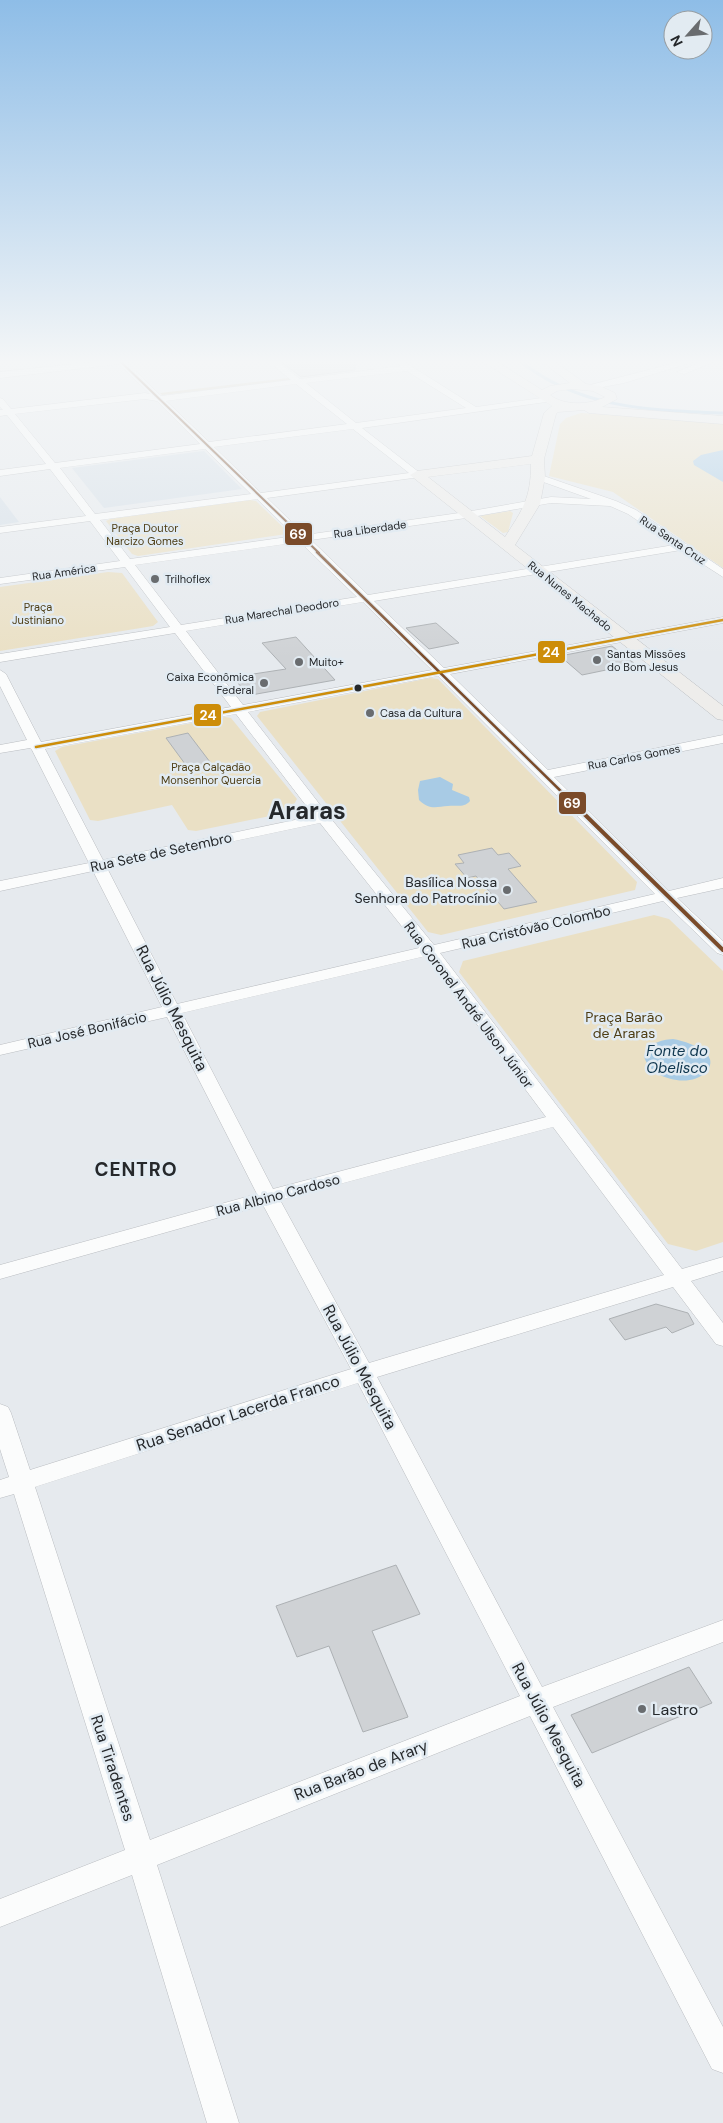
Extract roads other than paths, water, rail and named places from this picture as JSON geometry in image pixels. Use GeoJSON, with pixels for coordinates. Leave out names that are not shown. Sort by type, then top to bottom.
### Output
{"type":"FeatureCollection","features":[{"type":"Feature","properties":{"kind":"street","name":"Rua Coronel André Ulson Júnior"},"geometry":{"type":"LineString","coordinates":[[48,460],[322,818],[430,951],[556,1120],[723,1338]]}},
{"type":"Feature","properties":{"kind":"street"},"geometry":{"type":"LineString","coordinates":[[0,474],[99,460]]}},
{"type":"Feature","properties":{"kind":"street"},"geometry":{"type":"LineString","coordinates":[[223,460],[723,950]]}},
{"type":"Feature","properties":{"kind":"street"},"geometry":{"type":"LineString","coordinates":[[398,460],[417,475]]}},
{"type":"Feature","properties":{"kind":"street"},"geometry":{"type":"LineString","coordinates":[[0,530],[530,460]]}},
{"type":"Feature","properties":{"kind":"street"},"geometry":{"type":"LineString","coordinates":[[507,546],[533,504],[538,478],[538,460]]}},
{"type":"Feature","properties":{"kind":"street","name":"Rua Nunes Machado"},"geometry":{"type":"LineString","coordinates":[[417,475],[623,639],[723,715]]}},
{"type":"Feature","properties":{"kind":"street","name":"Rua Santa Cruz"},"geometry":{"type":"LineString","coordinates":[[538,478],[612,503],[632,512],[723,574]]}},
{"type":"Feature","properties":{"kind":"street","name":"Rua Liberdade"},"geometry":{"type":"LineString","coordinates":[[128,563],[466,515],[551,500],[612,503]]}},
{"type":"Feature","properties":{"kind":"street","name":"Rua Marechal Deodoro"},"geometry":{"type":"LineString","coordinates":[[0,658],[683,547]]}},
{"type":"Feature","properties":{"kind":"street","name":"Rua América"},"geometry":{"type":"LineString","coordinates":[[0,581],[128,563]]}},
{"type":"Feature","properties":{"kind":"street"},"geometry":{"type":"LineString","coordinates":[[0,749],[36,745],[723,620]]}},
{"type":"Feature","properties":{"kind":"street","name":"Rua Júlio Mesquita"},"geometry":{"type":"LineString","coordinates":[[0,674],[268,1197],[364,1373],[723,2058]]}},
{"type":"Feature","properties":{"kind":"street","name":"Rua Carlos Gomes"},"geometry":{"type":"LineString","coordinates":[[545,775],[723,739]]}},
{"type":"Feature","properties":{"kind":"street","name":"Rua Sete de Setembro"},"geometry":{"type":"LineString","coordinates":[[0,886],[322,818]]}},
{"type":"Feature","properties":{"kind":"street","name":"Rua Cristóvão Colombo"},"geometry":{"type":"LineString","coordinates":[[173,1010],[723,883]]}},
{"type":"Feature","properties":{"kind":"street","name":"Rua José Bonifácio"},"geometry":{"type":"LineString","coordinates":[[0,1050],[173,1010]]}},
{"type":"Feature","properties":{"kind":"street","name":"Rua Albino Cardoso"},"geometry":{"type":"LineString","coordinates":[[0,1272],[268,1197],[556,1120]]}},
{"type":"Feature","properties":{"kind":"street"},"geometry":{"type":"LineString","coordinates":[[678,1278],[723,1264]]}},
{"type":"Feature","properties":{"kind":"street","name":"Rua Senador Lacerda Franco"},"geometry":{"type":"LineString","coordinates":[[11,1486],[364,1373],[678,1278]]}},
{"type":"Feature","properties":{"kind":"street","name":"Rua Tiradentes"},"geometry":{"type":"LineString","coordinates":[[0,1413],[11,1486],[141,1857],[223,2123]]}},
{"type":"Feature","properties":{"kind":"street","name":"Rua Barão de Arary"},"geometry":{"type":"LineString","coordinates":[[0,1913],[537,1701],[723,1631]]}},
{"type":"Feature","properties":{"kind":"water"},"geometry":{"type":"Polygon","coordinates":[[[723,460],[723,482],[694,465],[693,461],[723,460]]]}},
{"type":"Feature","properties":{"kind":"water"},"geometry":{"type":"Polygon","coordinates":[[[440,777],[453,784],[452,790],[469,797],[470,801],[463,805],[429,807],[419,800],[418,790],[420,781],[440,777]]]}},
{"type":"Feature","properties":{"kind":"water","name":"Fonte do Obelisco"},"geometry":{"type":"Polygon","coordinates":[[[673,1039],[694,1045],[706,1054],[710,1059],[710,1065],[706,1072],[690,1080],[671,1079],[654,1071],[647,1064],[644,1056],[652,1045],[664,1040],[673,1039]]]}},
{"type":"Feature","properties":{"kind":"place","name":"Trilhoflex"},"geometry":{"type":"Point","coordinates":[155,579]}},
{"type":"Feature","properties":{"kind":"place","name":"Santas Missões do Bom Jesus"},"geometry":{"type":"Point","coordinates":[597,660]}},
{"type":"Feature","properties":{"kind":"place","name":"Muito+"},"geometry":{"type":"Point","coordinates":[299,662]}},
{"type":"Feature","properties":{"kind":"place","name":"Caixa Econômica Federal"},"geometry":{"type":"Point","coordinates":[264,683]}},
{"type":"Feature","properties":{"kind":"place","name":"Casa da Cultura"},"geometry":{"type":"Point","coordinates":[370,713]}},
{"type":"Feature","properties":{"kind":"place","name":"Basílica Nossa Senhora do Patrocínio"},"geometry":{"type":"Point","coordinates":[507,890]}},
{"type":"Feature","properties":{"kind":"place","name":"Lastro"},"geometry":{"type":"Point","coordinates":[642,1709]}},
{"type":"Feature","properties":{"kind":"district","name":"Araras"},"geometry":{"type":"Point","coordinates":[307,810]}},
{"type":"Feature","properties":{"kind":"district","name":"CENTRO"},"geometry":{"type":"Point","coordinates":[136,1169]}},
{"type":"Feature","properties":{"kind":"park label","name":"Praça Doutor Narcizo Gomes"},"geometry":{"type":"Point","coordinates":[145,534]}},
{"type":"Feature","properties":{"kind":"park label","name":"Praça Justiniano"},"geometry":{"type":"Point","coordinates":[38,613]}},
{"type":"Feature","properties":{"kind":"park label","name":"Praça Calçadão Monsenhor Quercia"},"geometry":{"type":"Point","coordinates":[211,773]}},
{"type":"Feature","properties":{"kind":"park label","name":"Praça Barão de Araras"},"geometry":{"type":"Point","coordinates":[624,1026]}}]}
